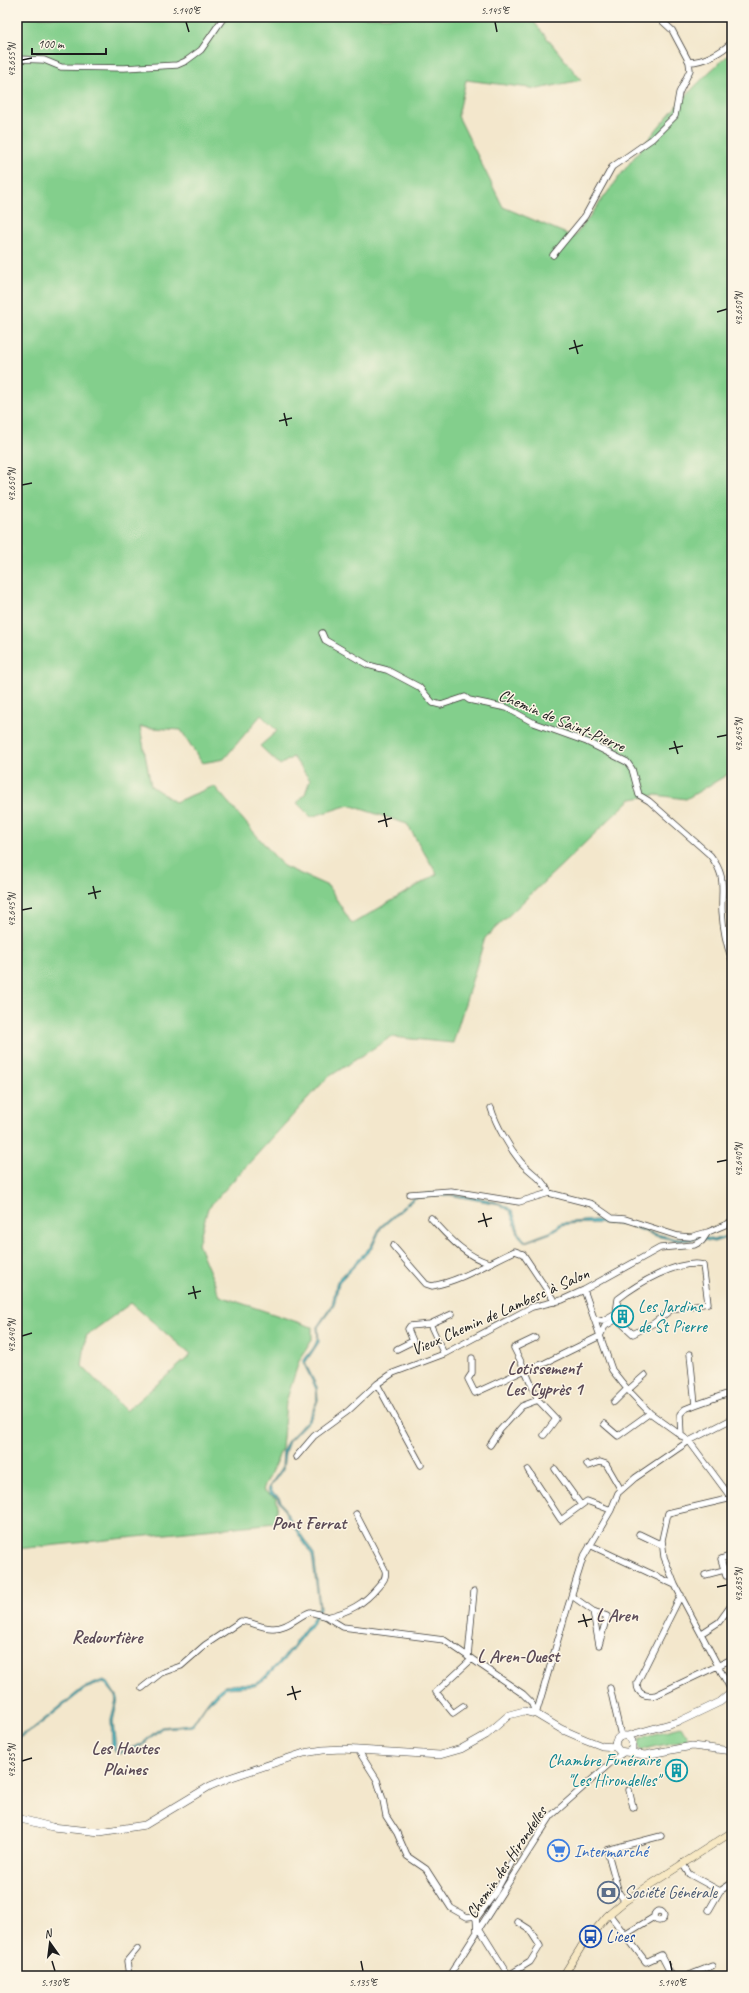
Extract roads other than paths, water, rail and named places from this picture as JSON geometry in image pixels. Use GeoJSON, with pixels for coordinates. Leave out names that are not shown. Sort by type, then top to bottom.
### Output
{"type":"FeatureCollection","features":[{"type":"Feature","properties":{"kind":"main road"},"geometry":{"type":"LineString","coordinates":[[563,1976],[594,1926],[607,1911],[732,1832]]}},
{"type":"Feature","properties":{"kind":"main road"},"geometry":{"type":"LineString","coordinates":[[581,1947],[609,1914],[624,1900]]}},
{"type":"Feature","properties":{"kind":"street"},"geometry":{"type":"LineString","coordinates":[[17,59],[44,60],[61,67],[124,68],[177,65],[186,61],[201,50],[224,17]]}},
{"type":"Feature","properties":{"kind":"street"},"geometry":{"type":"LineString","coordinates":[[592,18],[598,17]]}},
{"type":"Feature","properties":{"kind":"street"},"geometry":{"type":"LineString","coordinates":[[553,255],[584,216],[612,167],[652,139],[675,116],[679,93],[690,70],[689,62],[672,30],[658,17]]}},
{"type":"Feature","properties":{"kind":"street"},"geometry":{"type":"LineString","coordinates":[[689,62],[696,62],[725,49],[732,42]]}},
{"type":"Feature","properties":{"kind":"street","name":"Chemin de Saint-Pierre"},"geometry":{"type":"LineString","coordinates":[[322,633],[325,640],[368,666],[388,670],[419,687],[433,703],[445,704],[465,697],[469,700],[508,708],[534,723],[587,742],[627,762],[632,769],[639,795],[649,801],[710,855],[718,866],[723,880],[722,912],[725,941],[732,960]]}},
{"type":"Feature","properties":{"kind":"street"},"geometry":{"type":"LineString","coordinates":[[491,1108],[495,1121],[520,1161],[542,1181],[549,1193]]}},
{"type":"Feature","properties":{"kind":"street"},"geometry":{"type":"LineString","coordinates":[[410,1194],[451,1191],[519,1202],[549,1193],[592,1204],[612,1218],[625,1219],[678,1236],[707,1234]]}},
{"type":"Feature","properties":{"kind":"street"},"geometry":{"type":"LineString","coordinates":[[431,1218],[464,1251],[478,1260],[488,1263]]}},
{"type":"Feature","properties":{"kind":"street","name":"Vieux Chemin de Lambesc à Salon"},"geometry":{"type":"LineString","coordinates":[[296,1457],[314,1436],[348,1411],[378,1384],[393,1373],[444,1354],[532,1307],[555,1302],[584,1290],[660,1248],[694,1245],[702,1241],[707,1234],[732,1222]]}},
{"type":"Feature","properties":{"kind":"street"},"geometry":{"type":"LineString","coordinates":[[393,1246],[426,1284],[432,1286],[474,1272],[488,1263],[515,1251],[522,1254],[555,1302]]}},
{"type":"Feature","properties":{"kind":"street"},"geometry":{"type":"LineString","coordinates":[[472,1358],[472,1373],[468,1379],[476,1393],[525,1370],[545,1363],[600,1336],[605,1326],[617,1316],[618,1299],[629,1290],[675,1268],[695,1263],[703,1265],[708,1303],[672,1309],[654,1323],[633,1334],[617,1316]]}},
{"type":"Feature","properties":{"kind":"street"},"geometry":{"type":"LineString","coordinates":[[17,1818],[52,1827],[100,1832],[145,1826],[210,1786],[229,1778],[304,1753],[323,1750],[358,1750],[440,1755],[461,1749],[486,1735],[509,1715],[515,1712],[524,1711],[536,1714],[561,1729],[606,1746],[625,1744],[640,1732],[678,1722],[720,1702],[732,1692],[702,1633],[675,1585],[664,1557],[662,1540],[668,1513],[732,1498],[689,1441],[650,1413],[627,1390],[612,1370],[584,1290]]}},
{"type":"Feature","properties":{"kind":"street"},"geometry":{"type":"LineString","coordinates":[[397,1349],[413,1341],[408,1329],[410,1326],[430,1324],[452,1314]]}},
{"type":"Feature","properties":{"kind":"street"},"geometry":{"type":"LineString","coordinates":[[594,1320],[602,1321],[617,1316]]}},
{"type":"Feature","properties":{"kind":"street"},"geometry":{"type":"LineString","coordinates":[[430,1324],[444,1354]]}},
{"type":"Feature","properties":{"kind":"street"},"geometry":{"type":"LineString","coordinates":[[535,1338],[514,1348],[538,1400],[556,1419],[544,1435]]}},
{"type":"Feature","properties":{"kind":"street"},"geometry":{"type":"LineString","coordinates":[[690,1354],[694,1405]]}},
{"type":"Feature","properties":{"kind":"street"},"geometry":{"type":"LineString","coordinates":[[614,1402],[645,1375]]}},
{"type":"Feature","properties":{"kind":"street"},"geometry":{"type":"LineString","coordinates":[[378,1384],[421,1465]]}},
{"type":"Feature","properties":{"kind":"street"},"geometry":{"type":"LineString","coordinates":[[681,1436],[680,1414],[685,1409],[732,1392]]}},
{"type":"Feature","properties":{"kind":"street"},"geometry":{"type":"LineString","coordinates":[[490,1445],[500,1430],[522,1406],[538,1400]]}},
{"type":"Feature","properties":{"kind":"street"},"geometry":{"type":"LineString","coordinates":[[604,1424],[618,1436],[650,1413]]}},
{"type":"Feature","properties":{"kind":"street"},"geometry":{"type":"LineString","coordinates":[[536,1714],[543,1698],[564,1618],[583,1558],[611,1510],[618,1493],[635,1478],[689,1441],[732,1419]]}},
{"type":"Feature","properties":{"kind":"street"},"geometry":{"type":"LineString","coordinates":[[587,1464],[589,1466],[593,1466],[600,1462],[606,1464],[621,1490]]}},
{"type":"Feature","properties":{"kind":"street"},"geometry":{"type":"LineString","coordinates":[[555,1469],[581,1505]]}},
{"type":"Feature","properties":{"kind":"street"},"geometry":{"type":"LineString","coordinates":[[528,1470],[561,1520],[587,1501],[611,1510]]}},
{"type":"Feature","properties":{"kind":"street"},"geometry":{"type":"LineString","coordinates":[[327,1617],[348,1610],[368,1599],[383,1582],[385,1576],[385,1570],[356,1514]]}},
{"type":"Feature","properties":{"kind":"street"},"geometry":{"type":"LineString","coordinates":[[639,1534],[662,1545]]}},
{"type":"Feature","properties":{"kind":"street"},"geometry":{"type":"LineString","coordinates":[[590,1545],[675,1585]]}},
{"type":"Feature","properties":{"kind":"street"},"geometry":{"type":"LineString","coordinates":[[732,1555],[721,1559],[726,1576],[732,1574]]}},
{"type":"Feature","properties":{"kind":"street"},"geometry":{"type":"LineString","coordinates":[[705,1575],[724,1570]]}},
{"type":"Feature","properties":{"kind":"street"},"geometry":{"type":"LineString","coordinates":[[463,1706],[452,1713],[436,1692],[470,1658],[474,1591]]}},
{"type":"Feature","properties":{"kind":"street"},"geometry":{"type":"LineString","coordinates":[[681,1595],[637,1683],[637,1689],[642,1695],[656,1695],[732,1659]]}},
{"type":"Feature","properties":{"kind":"street"},"geometry":{"type":"LineString","coordinates":[[572,1596],[593,1611],[608,1616],[599,1645],[593,1611]]}},
{"type":"Feature","properties":{"kind":"street"},"geometry":{"type":"LineString","coordinates":[[702,1633],[719,1622],[732,1604]]}},
{"type":"Feature","properties":{"kind":"street"},"geometry":{"type":"LineString","coordinates":[[142,1688],[161,1673],[181,1666],[205,1645],[241,1621],[272,1628],[280,1627],[300,1619],[307,1613],[317,1613],[327,1617],[343,1628],[444,1640],[523,1694],[531,1702],[536,1714]]}},
{"type":"Feature","properties":{"kind":"street"},"geometry":{"type":"LineString","coordinates":[[610,1688],[625,1744],[638,1754],[692,1746],[732,1751]]}},
{"type":"Feature","properties":{"kind":"street","name":"Chemin des Hirondelles"},"geometry":{"type":"LineString","coordinates":[[449,1976],[551,1816],[616,1758],[625,1744]]}},
{"type":"Feature","properties":{"kind":"street"},"geometry":{"type":"LineString","coordinates":[[358,1750],[376,1780],[383,1800],[386,1816],[397,1833],[407,1856],[426,1869],[451,1908],[467,1917],[474,1915],[478,1930],[509,1975],[530,1962],[540,1946],[529,1928],[518,1922]]}},
{"type":"Feature","properties":{"kind":"street"},"geometry":{"type":"LineString","coordinates":[[629,1790],[633,1807]]}},
{"type":"Feature","properties":{"kind":"street"},"geometry":{"type":"LineString","coordinates":[[624,1900],[619,1893],[607,1850],[661,1836]]}},
{"type":"Feature","properties":{"kind":"street"},"geometry":{"type":"LineString","coordinates":[[476,1919],[495,1893],[517,1853]]}},
{"type":"Feature","properties":{"kind":"street"},"geometry":{"type":"LineString","coordinates":[[682,1864],[689,1874],[720,1891]]}},
{"type":"Feature","properties":{"kind":"street"},"geometry":{"type":"LineString","coordinates":[[709,1910],[720,1891],[732,1883]]}},
{"type":"Feature","properties":{"kind":"street"},"geometry":{"type":"LineString","coordinates":[[609,1914],[626,1934],[646,1962],[661,1955],[672,1976]]}},
{"type":"Feature","properties":{"kind":"street"},"geometry":{"type":"LineString","coordinates":[[626,1934],[654,1917]]}},
{"type":"Feature","properties":{"kind":"street"},"geometry":{"type":"LineString","coordinates":[[129,1976],[127,1961],[137,1949]]}},
{"type":"Feature","properties":{"kind":"street"},"geometry":{"type":"LineString","coordinates":[[687,1976],[712,1966]]}},
{"type":"Feature","properties":{"kind":"water"},"geometry":{"type":"Polygon","coordinates":[[[431,1193],[486,1199],[506,1206],[512,1211],[520,1235],[526,1241],[550,1232],[561,1223],[595,1220],[627,1223],[652,1233],[677,1239],[702,1237],[714,1240],[732,1234],[732,1236],[714,1242],[699,1239],[678,1241],[656,1236],[625,1224],[576,1223],[562,1225],[551,1233],[525,1242],[519,1236],[510,1211],[499,1204],[449,1195],[415,1198],[381,1228],[372,1248],[339,1282],[334,1305],[318,1327],[319,1342],[305,1363],[317,1387],[318,1400],[311,1418],[289,1441],[285,1452],[283,1469],[270,1487],[272,1492],[279,1497],[286,1512],[314,1554],[320,1608],[315,1620],[283,1661],[261,1683],[254,1686],[226,1688],[206,1705],[192,1726],[162,1728],[141,1746],[119,1754],[115,1752],[113,1746],[112,1747],[111,1719],[116,1700],[114,1694],[104,1682],[85,1689],[33,1730],[17,1739],[17,1737],[32,1729],[83,1688],[103,1680],[107,1681],[118,1699],[113,1721],[116,1750],[120,1752],[141,1744],[161,1727],[191,1724],[208,1701],[218,1690],[231,1684],[252,1684],[259,1682],[283,1658],[313,1618],[319,1605],[312,1555],[289,1520],[278,1498],[270,1494],[268,1488],[282,1468],[283,1451],[287,1442],[308,1419],[317,1401],[316,1389],[303,1362],[316,1342],[318,1333],[317,1327],[332,1305],[337,1281],[371,1246],[380,1227],[415,1196],[431,1193]]]}},
{"type":"Feature","properties":{"kind":"place","name":"Les Jardins de St Pierre"},"geometry":{"type":"Point","coordinates":[622,1316]}},
{"type":"Feature","properties":{"kind":"place","name":"Chambre Funéraire \"Les Hirondelles\""},"geometry":{"type":"Point","coordinates":[676,1770]}},
{"type":"Feature","properties":{"kind":"place","name":"Intermarché"},"geometry":{"type":"Point","coordinates":[558,1851]}},
{"type":"Feature","properties":{"kind":"place","name":"Société Générale"},"geometry":{"type":"Point","coordinates":[609,1892]}},
{"type":"Feature","properties":{"kind":"place","name":"Lices"},"geometry":{"type":"Point","coordinates":[590,1936]}},
{"type":"Feature","properties":{"kind":"district","name":"Lotissement Les Cyprès 1"},"geometry":{"type":"Point","coordinates":[544,1378]}},
{"type":"Feature","properties":{"kind":"district","name":"Pont Ferrat"},"geometry":{"type":"Point","coordinates":[309,1523]}},
{"type":"Feature","properties":{"kind":"district","name":"L Aren"},"geometry":{"type":"Point","coordinates":[617,1615]}},
{"type":"Feature","properties":{"kind":"district","name":"Redourtière"},"geometry":{"type":"Point","coordinates":[107,1637]}},
{"type":"Feature","properties":{"kind":"district","name":"L Aren-Ouest"},"geometry":{"type":"Point","coordinates":[518,1656]}},
{"type":"Feature","properties":{"kind":"district","name":"Les Hautes Plaines"},"geometry":{"type":"Point","coordinates":[125,1758]}}]}
